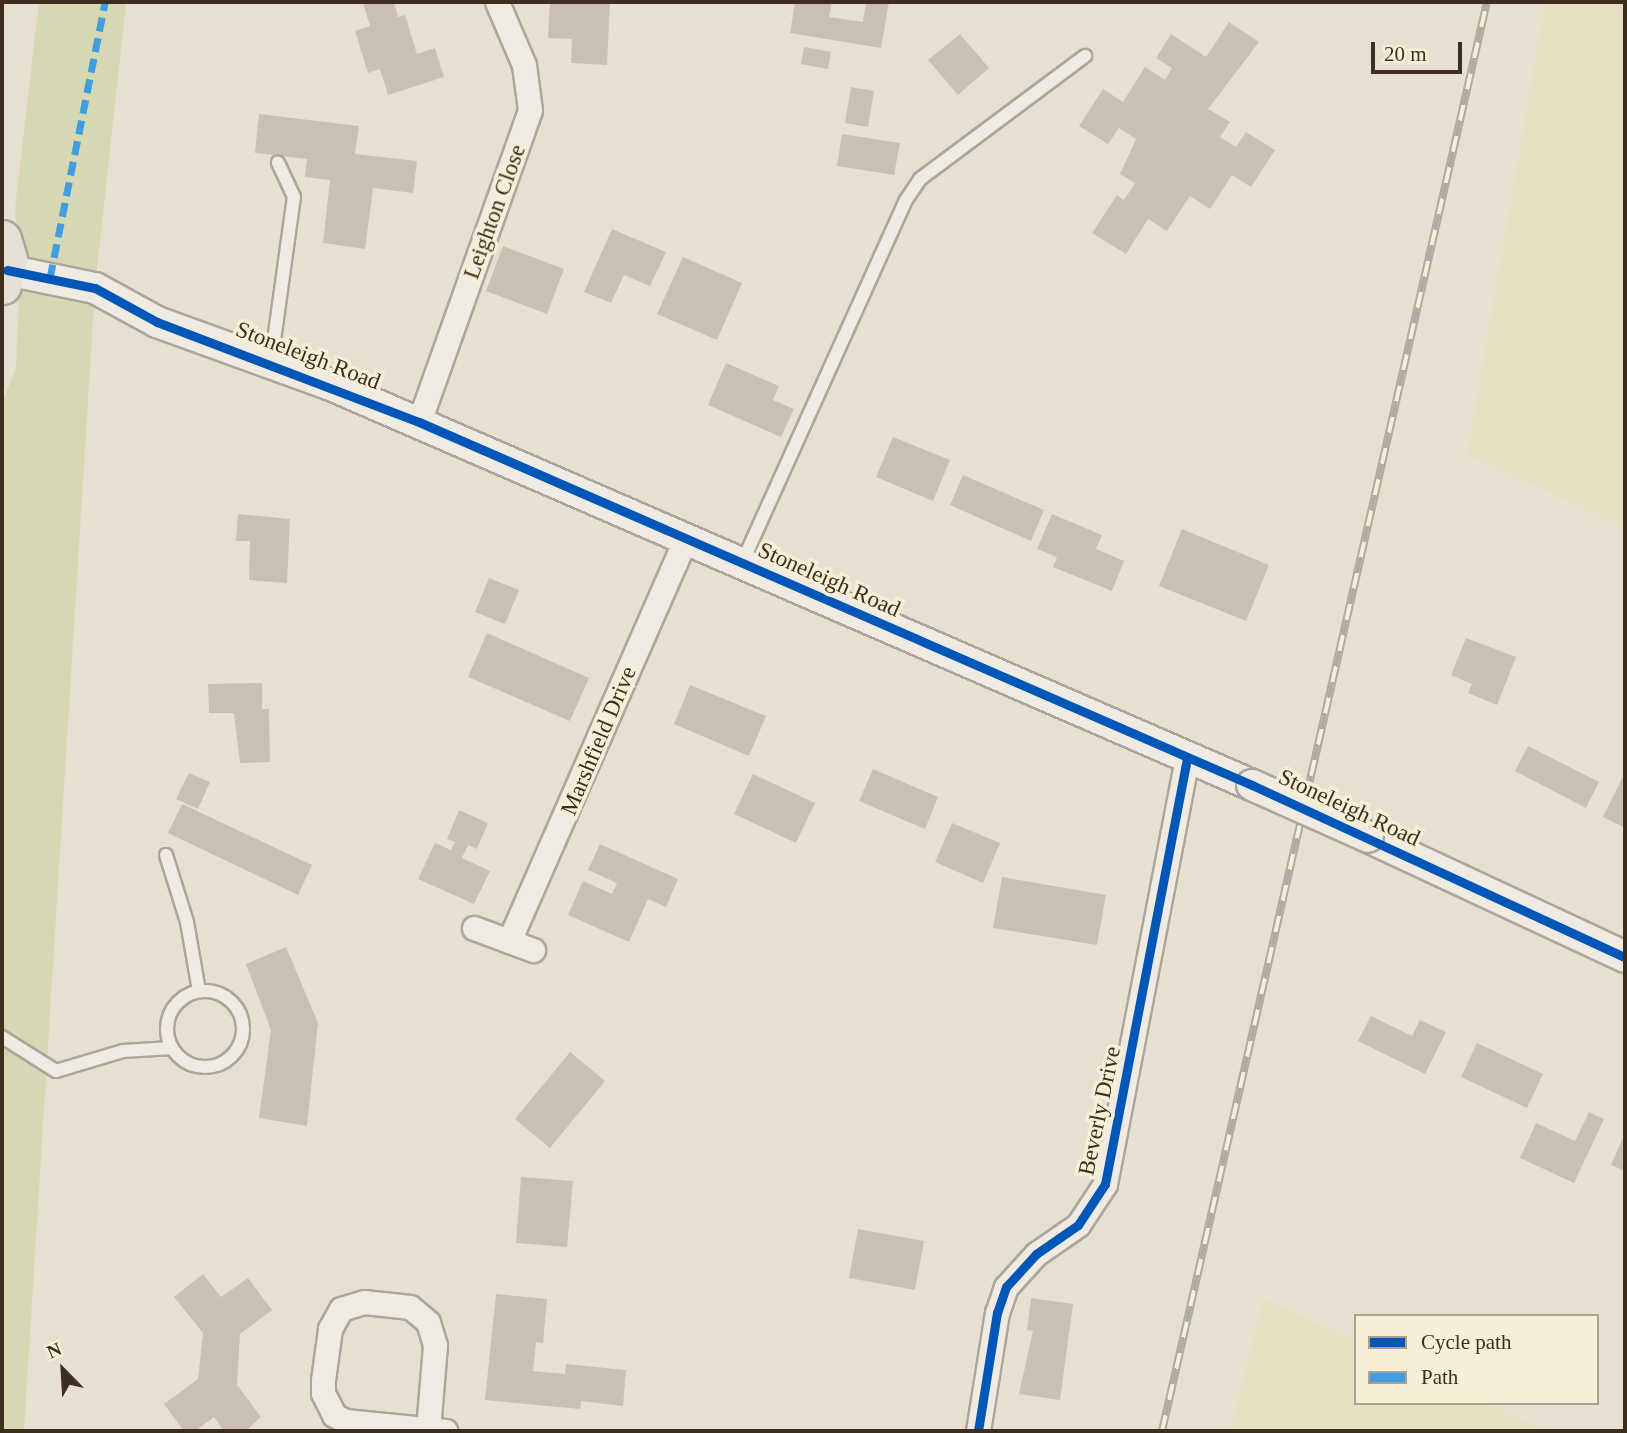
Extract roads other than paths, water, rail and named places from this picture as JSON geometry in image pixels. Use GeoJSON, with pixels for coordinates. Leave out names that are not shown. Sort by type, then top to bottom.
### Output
{"type":"FeatureCollection","features":[{"type":"Feature","properties":{"kind":"street","name":"Leighton Close"},"geometry":{"type":"LineString","coordinates":[[419,422],[530,110],[520,55],[496,2]]}},
{"type":"Feature","properties":{"kind":"street","name":"Stoneleigh Road"},"geometry":{"type":"LineString","coordinates":[[4,264],[95,288],[157,322],[271,362],[419,422],[1252,785],[1625,957]]}},
{"type":"Feature","properties":{"kind":"street","name":"Marshfield Drive"},"geometry":{"type":"LineString","coordinates":[[509,941],[686,538]]}},
{"type":"Feature","properties":{"kind":"street","name":"Beverly Drive"},"geometry":{"type":"LineString","coordinates":[[978,1431],[997,1313],[1006,1287],[1036,1254],[1078,1225],[1105,1184],[1188,758]]}},
{"type":"Feature","properties":{"kind":"street"},"geometry":{"type":"LineString","coordinates":[[474,928],[533,950]]}},
{"type":"Feature","properties":{"kind":"street"},"geometry":{"type":"LineString","coordinates":[[364,1301],[410,1307],[428,1322],[435,1345],[437,1430],[345,1421],[334,1415],[323,1393],[323,1380],[330,1329],[341,1309],[364,1301]]}},
{"type":"Feature","properties":{"kind":"lane"},"geometry":{"type":"LineString","coordinates":[[742,563],[906,200],[920,179],[1085,56]]}},
{"type":"Feature","properties":{"kind":"lane"},"geometry":{"type":"LineString","coordinates":[[271,362],[294,197],[278,163]]}},
{"type":"Feature","properties":{"kind":"lane"},"geometry":{"type":"LineString","coordinates":[[166,855],[187,922],[199,991]]}},
{"type":"Feature","properties":{"kind":"lane"},"geometry":{"type":"LineString","coordinates":[[199,991],[223,995],[241,1014],[244,1026],[237,1051],[228,1061],[204,1068],[191,1066],[172,1048],[167,1037],[171,1013],[178,1002],[199,991]]}},
{"type":"Feature","properties":{"kind":"lane"},"geometry":{"type":"LineString","coordinates":[[2,1037],[56,1071],[123,1051],[172,1048]]}},
{"type":"Feature","properties":{"kind":"railway"},"geometry":{"type":"LineString","coordinates":[[1162,1431],[1487,2]]}}]}
